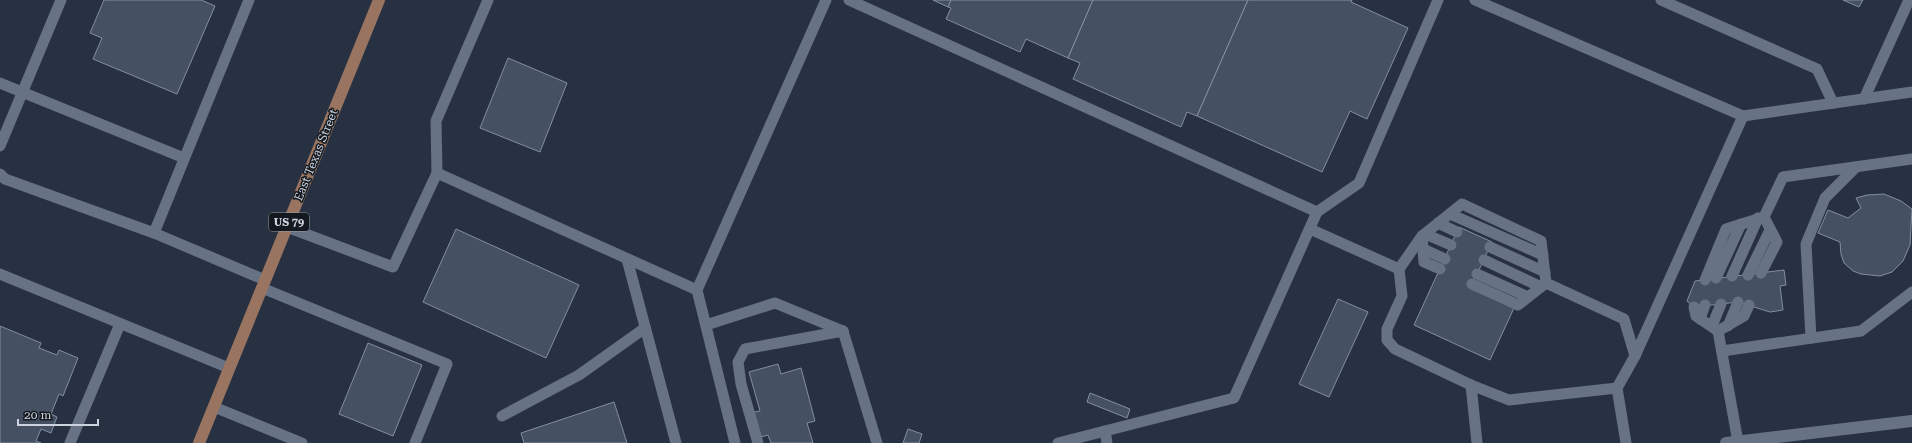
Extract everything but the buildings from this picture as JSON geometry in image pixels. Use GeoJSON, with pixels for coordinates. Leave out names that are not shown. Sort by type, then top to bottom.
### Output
{"type":"FeatureCollection","features":[{"type":"Feature","properties":{"kind":"main road","name":"East Texas Street"},"geometry":{"type":"LineString","coordinates":[[199,443],[379,0]]}},
{"type":"Feature","properties":{"kind":"main road"},"geometry":{"type":"LineString","coordinates":[[1732,442],[1912,421]]}},
{"type":"Feature","properties":{"kind":"lane"},"geometry":{"type":"LineString","coordinates":[[0,146],[21,92],[61,0]]}},
{"type":"Feature","properties":{"kind":"lane"},"geometry":{"type":"LineString","coordinates":[[154,233],[249,0]]}},
{"type":"Feature","properties":{"kind":"lane"},"geometry":{"type":"LineString","coordinates":[[287,227],[393,267],[437,173],[436,121],[488,0]]}},
{"type":"Feature","properties":{"kind":"lane"},"geometry":{"type":"LineString","coordinates":[[735,443],[697,290],[826,0]]}},
{"type":"Feature","properties":{"kind":"lane"},"geometry":{"type":"LineString","coordinates":[[849,0],[1318,212]]}},
{"type":"Feature","properties":{"kind":"lane"},"geometry":{"type":"LineString","coordinates":[[1058,443],[1234,398],[1318,212],[1359,183],[1438,0]]}},
{"type":"Feature","properties":{"kind":"lane"},"geometry":{"type":"LineString","coordinates":[[1475,0],[1742,116],[1912,92]]}},
{"type":"Feature","properties":{"kind":"lane"},"geometry":{"type":"LineString","coordinates":[[1661,0],[1817,70],[1834,103]]}},
{"type":"Feature","properties":{"kind":"lane"},"geometry":{"type":"LineString","coordinates":[[1864,99],[1909,0]]}},
{"type":"Feature","properties":{"kind":"lane"},"geometry":{"type":"LineString","coordinates":[[0,83],[184,158]]}},
{"type":"Feature","properties":{"kind":"lane"},"geometry":{"type":"LineString","coordinates":[[1626,443],[1617,388],[1635,356],[1742,116]]}},
{"type":"Feature","properties":{"kind":"lane"},"geometry":{"type":"LineString","coordinates":[[1732,276],[1783,177],[1912,159]]}},
{"type":"Feature","properties":{"kind":"lane"},"geometry":{"type":"LineString","coordinates":[[1811,338],[1806,244],[1825,198],[1856,167]]}},
{"type":"Feature","properties":{"kind":"lane"},"geometry":{"type":"LineString","coordinates":[[437,173],[697,290]]}},
{"type":"Feature","properties":{"kind":"lane"},"geometry":{"type":"LineString","coordinates":[[0,174],[5,179],[154,233],[264,284],[447,364],[415,443]]}},
{"type":"Feature","properties":{"kind":"lane"},"geometry":{"type":"LineString","coordinates":[[1475,279],[1518,305],[1544,281],[1541,240],[1462,204],[1423,235],[1399,269],[1402,296],[1388,329],[1387,340],[1395,349],[1471,385],[1509,400],[1617,388]]}},
{"type":"Feature","properties":{"kind":"lane"},"geometry":{"type":"LineString","coordinates":[[1705,280],[1726,229],[1761,218]]}},
{"type":"Feature","properties":{"kind":"lane"},"geometry":{"type":"LineString","coordinates":[[1761,218],[1777,242],[1761,273]]}},
{"type":"Feature","properties":{"kind":"lane"},"geometry":{"type":"LineString","coordinates":[[1438,223],[1457,232]]}},
{"type":"Feature","properties":{"kind":"lane"},"geometry":{"type":"LineString","coordinates":[[1716,278],[1741,224]]}},
{"type":"Feature","properties":{"kind":"lane"},"geometry":{"type":"LineString","coordinates":[[1310,229],[1399,269]]}},
{"type":"Feature","properties":{"kind":"lane"},"geometry":{"type":"LineString","coordinates":[[1748,275],[1770,230]]}},
{"type":"Feature","properties":{"kind":"lane"},"geometry":{"type":"LineString","coordinates":[[1423,235],[1451,245]]}},
{"type":"Feature","properties":{"kind":"lane"},"geometry":{"type":"LineString","coordinates":[[1423,235],[1424,262],[1440,269]]}},
{"type":"Feature","properties":{"kind":"lane"},"geometry":{"type":"LineString","coordinates":[[1490,247],[1544,281]]}},
{"type":"Feature","properties":{"kind":"lane"},"geometry":{"type":"LineString","coordinates":[[1423,249],[1445,258]]}},
{"type":"Feature","properties":{"kind":"lane"},"geometry":{"type":"LineString","coordinates":[[627,259],[676,443]]}},
{"type":"Feature","properties":{"kind":"lane"},"geometry":{"type":"LineString","coordinates":[[1484,260],[1544,281],[1624,319],[1635,356]]}},
{"type":"Feature","properties":{"kind":"lane"},"geometry":{"type":"LineString","coordinates":[[0,274],[229,368]]}},
{"type":"Feature","properties":{"kind":"lane"},"geometry":{"type":"LineString","coordinates":[[1722,351],[1861,331],[1912,292]]}},
{"type":"Feature","properties":{"kind":"lane"},"geometry":{"type":"LineString","coordinates":[[1719,327],[1738,302]]}},
{"type":"Feature","properties":{"kind":"lane"},"geometry":{"type":"LineString","coordinates":[[706,326],[774,303],[843,331]]}},
{"type":"Feature","properties":{"kind":"lane"},"geometry":{"type":"LineString","coordinates":[[1721,304],[1719,327],[1732,442]]}},
{"type":"Feature","properties":{"kind":"lane"},"geometry":{"type":"LineString","coordinates":[[1700,319],[1705,305]]}},
{"type":"Feature","properties":{"kind":"lane"},"geometry":{"type":"LineString","coordinates":[[1694,307],[1696,316],[1719,327],[1744,316],[1749,305]]}},
{"type":"Feature","properties":{"kind":"lane"},"geometry":{"type":"LineString","coordinates":[[70,443],[120,324]]}},
{"type":"Feature","properties":{"kind":"lane"},"geometry":{"type":"LineString","coordinates":[[502,416],[579,375],[646,328]]}},
{"type":"Feature","properties":{"kind":"lane"},"geometry":{"type":"LineString","coordinates":[[758,443],[741,384],[738,362],[746,349],[843,331]]}},
{"type":"Feature","properties":{"kind":"lane"},"geometry":{"type":"LineString","coordinates":[[843,331],[877,443]]}},
{"type":"Feature","properties":{"kind":"lane"},"geometry":{"type":"LineString","coordinates":[[1471,385],[1477,443]]}},
{"type":"Feature","properties":{"kind":"lane"},"geometry":{"type":"LineString","coordinates":[[214,407],[302,443]]}},
{"type":"Feature","properties":{"kind":"lane"},"geometry":{"type":"LineString","coordinates":[[1105,431],[1107,443]]}}]}
